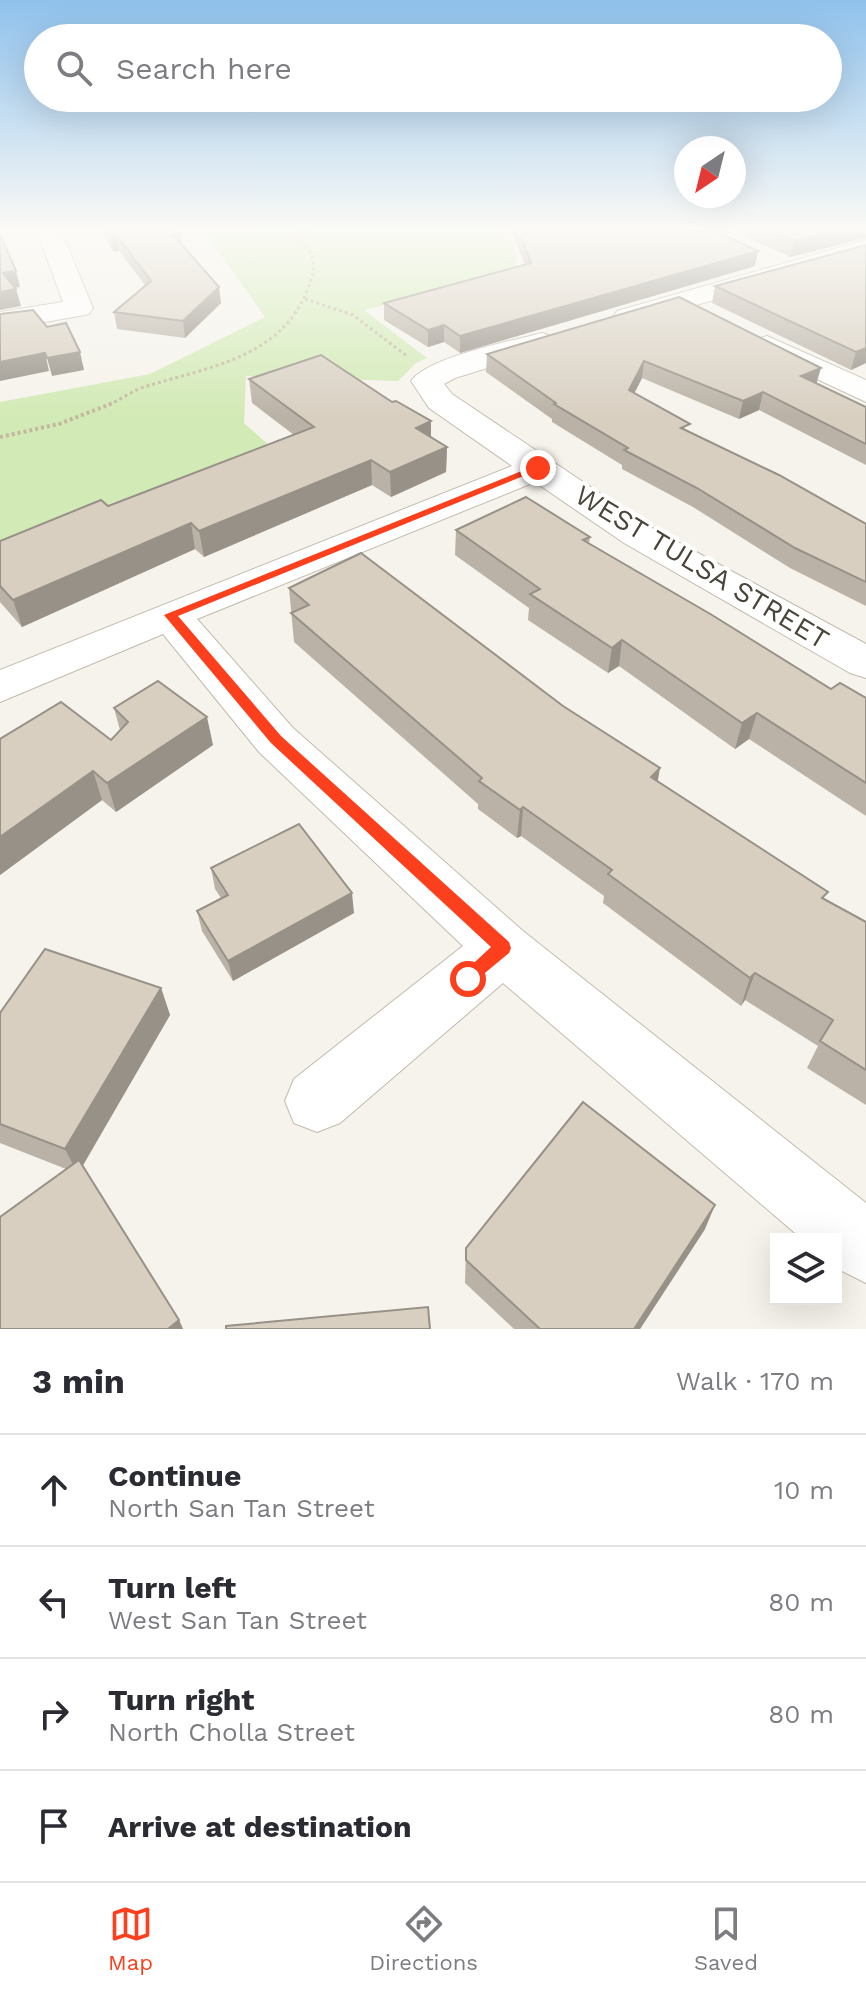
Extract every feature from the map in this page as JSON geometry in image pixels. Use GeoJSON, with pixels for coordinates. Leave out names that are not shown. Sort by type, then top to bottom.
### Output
{"type":"FeatureCollection","features":[{"type":"Feature","properties":{"kind":"street"},"geometry":{"type":"LineString","coordinates":[[0,321],[79,308],[73,293]]}},
{"type":"Feature","properties":{"kind":"street"},"geometry":{"type":"LineString","coordinates":[[607,323],[707,293]]}},
{"type":"Feature","properties":{"kind":"street"},"geometry":{"type":"LineString","coordinates":[[681,301],[713,317]]}},
{"type":"Feature","properties":{"kind":"street"},"geometry":{"type":"LineString","coordinates":[[740,331],[866,392]]}},
{"type":"Feature","properties":{"kind":"street"},"geometry":{"type":"LineString","coordinates":[[436,376],[563,336]]}},
{"type":"Feature","properties":{"kind":"street","name":"WEST TULSA STREET"},"geometry":{"type":"LineString","coordinates":[[436,376],[440,401],[637,535],[866,663]]}},
{"type":"Feature","properties":{"kind":"street"},"geometry":{"type":"LineString","coordinates":[[0,687],[170,615],[538,468]]}},
{"type":"Feature","properties":{"kind":"street"},"geometry":{"type":"LineString","coordinates":[[170,615],[276,740],[503,948],[866,1248]]}},
{"type":"Feature","properties":{"kind":"street"},"geometry":{"type":"LineString","coordinates":[[317,1101],[503,948]]}},
{"type":"Feature","properties":{"kind":"path"},"geometry":{"type":"LineString","coordinates":[[0,437],[59,424],[111,404],[144,387],[212,370],[245,354],[277,333],[298,312],[307,293]]}},
{"type":"Feature","properties":{"kind":"path"},"geometry":{"type":"LineString","coordinates":[[305,299],[368,323],[436,376]]}},
{"type":"Feature","properties":{"kind":"green space"},"geometry":{"type":"Polygon","coordinates":[[[248,293],[432,293],[364,310],[427,358],[416,363],[398,381],[246,376],[244,423],[272,448],[73,516],[0,546],[0,402],[150,374],[265,317],[248,293]]]}},
{"type":"Feature","properties":{"kind":"building"},"geometry":{"type":"Polygon","coordinates":[[[137,293],[213,293],[183,321],[114,312],[137,293]]]}},
{"type":"Feature","properties":{"kind":"building"},"geometry":{"type":"Polygon","coordinates":[[[421,293],[611,293],[460,336],[444,325],[428,330],[384,303],[421,293]]]}},
{"type":"Feature","properties":{"kind":"building"},"geometry":{"type":"Polygon","coordinates":[[[730,293],[866,293],[866,348],[856,352],[730,293]]]}},
{"type":"Feature","properties":{"kind":"building"},"geometry":{"type":"Polygon","coordinates":[[[679,297],[821,368],[801,376],[866,407],[866,444],[763,392],[743,401],[644,361],[629,390],[690,424],[681,428],[779,475],[866,524],[866,582],[795,548],[697,488],[624,450],[628,448],[554,404],[487,354],[679,297]]]}},
{"type":"Feature","properties":{"kind":"building"},"geometry":{"type":"Polygon","coordinates":[[[33,310],[47,327],[66,323],[80,352],[47,358],[45,353],[0,362],[0,314],[33,310]]]}},
{"type":"Feature","properties":{"kind":"building"},"geometry":{"type":"Polygon","coordinates":[[[321,355],[392,402],[396,401],[431,421],[416,428],[447,447],[390,472],[371,460],[199,531],[191,523],[13,600],[0,586],[0,541],[101,500],[108,506],[314,427],[249,379],[321,355]]]}},
{"type":"Feature","properties":{"kind":"building"},"geometry":{"type":"Polygon","coordinates":[[[526,497],[590,537],[583,540],[831,689],[840,683],[866,698],[866,783],[757,713],[742,723],[622,640],[612,648],[530,594],[540,589],[456,530],[526,497]]]}},
{"type":"Feature","properties":{"kind":"building"},"geometry":{"type":"Polygon","coordinates":[[[361,553],[563,706],[660,768],[651,777],[828,892],[822,898],[866,922],[866,1070],[820,1041],[833,1020],[755,973],[750,978],[608,874],[612,870],[523,807],[520,810],[479,781],[482,778],[291,613],[309,605],[289,588],[361,553]]]}},
{"type":"Feature","properties":{"kind":"building"},"geometry":{"type":"Polygon","coordinates":[[[158,681],[207,717],[107,783],[93,771],[0,837],[0,739],[61,702],[111,740],[128,722],[114,708],[158,681]]]}},
{"type":"Feature","properties":{"kind":"building"},"geometry":{"type":"Polygon","coordinates":[[[299,824],[352,893],[228,961],[197,911],[228,895],[211,868],[299,824]]]}},
{"type":"Feature","properties":{"kind":"building"},"geometry":{"type":"Polygon","coordinates":[[[45,949],[161,988],[65,1149],[0,1124],[0,1013],[45,949]]]}},
{"type":"Feature","properties":{"kind":"building"},"geometry":{"type":"Polygon","coordinates":[[[583,1102],[715,1205],[634,1329],[540,1329],[466,1260],[466,1248],[583,1102]]]}},
{"type":"Feature","properties":{"kind":"building"},"geometry":{"type":"Polygon","coordinates":[[[79,1160],[179,1320],[168,1329],[0,1329],[0,1217],[79,1160]]]}},
{"type":"Feature","properties":{"kind":"building"},"geometry":{"type":"Polygon","coordinates":[[[428,1307],[430,1329],[226,1329],[226,1326],[428,1307]]]}},
{"type":"Feature","properties":{"kind":"route"},"geometry":{"type":"LineString","coordinates":[[468,979],[503,948],[276,740],[170,615],[538,468]]}}]}
